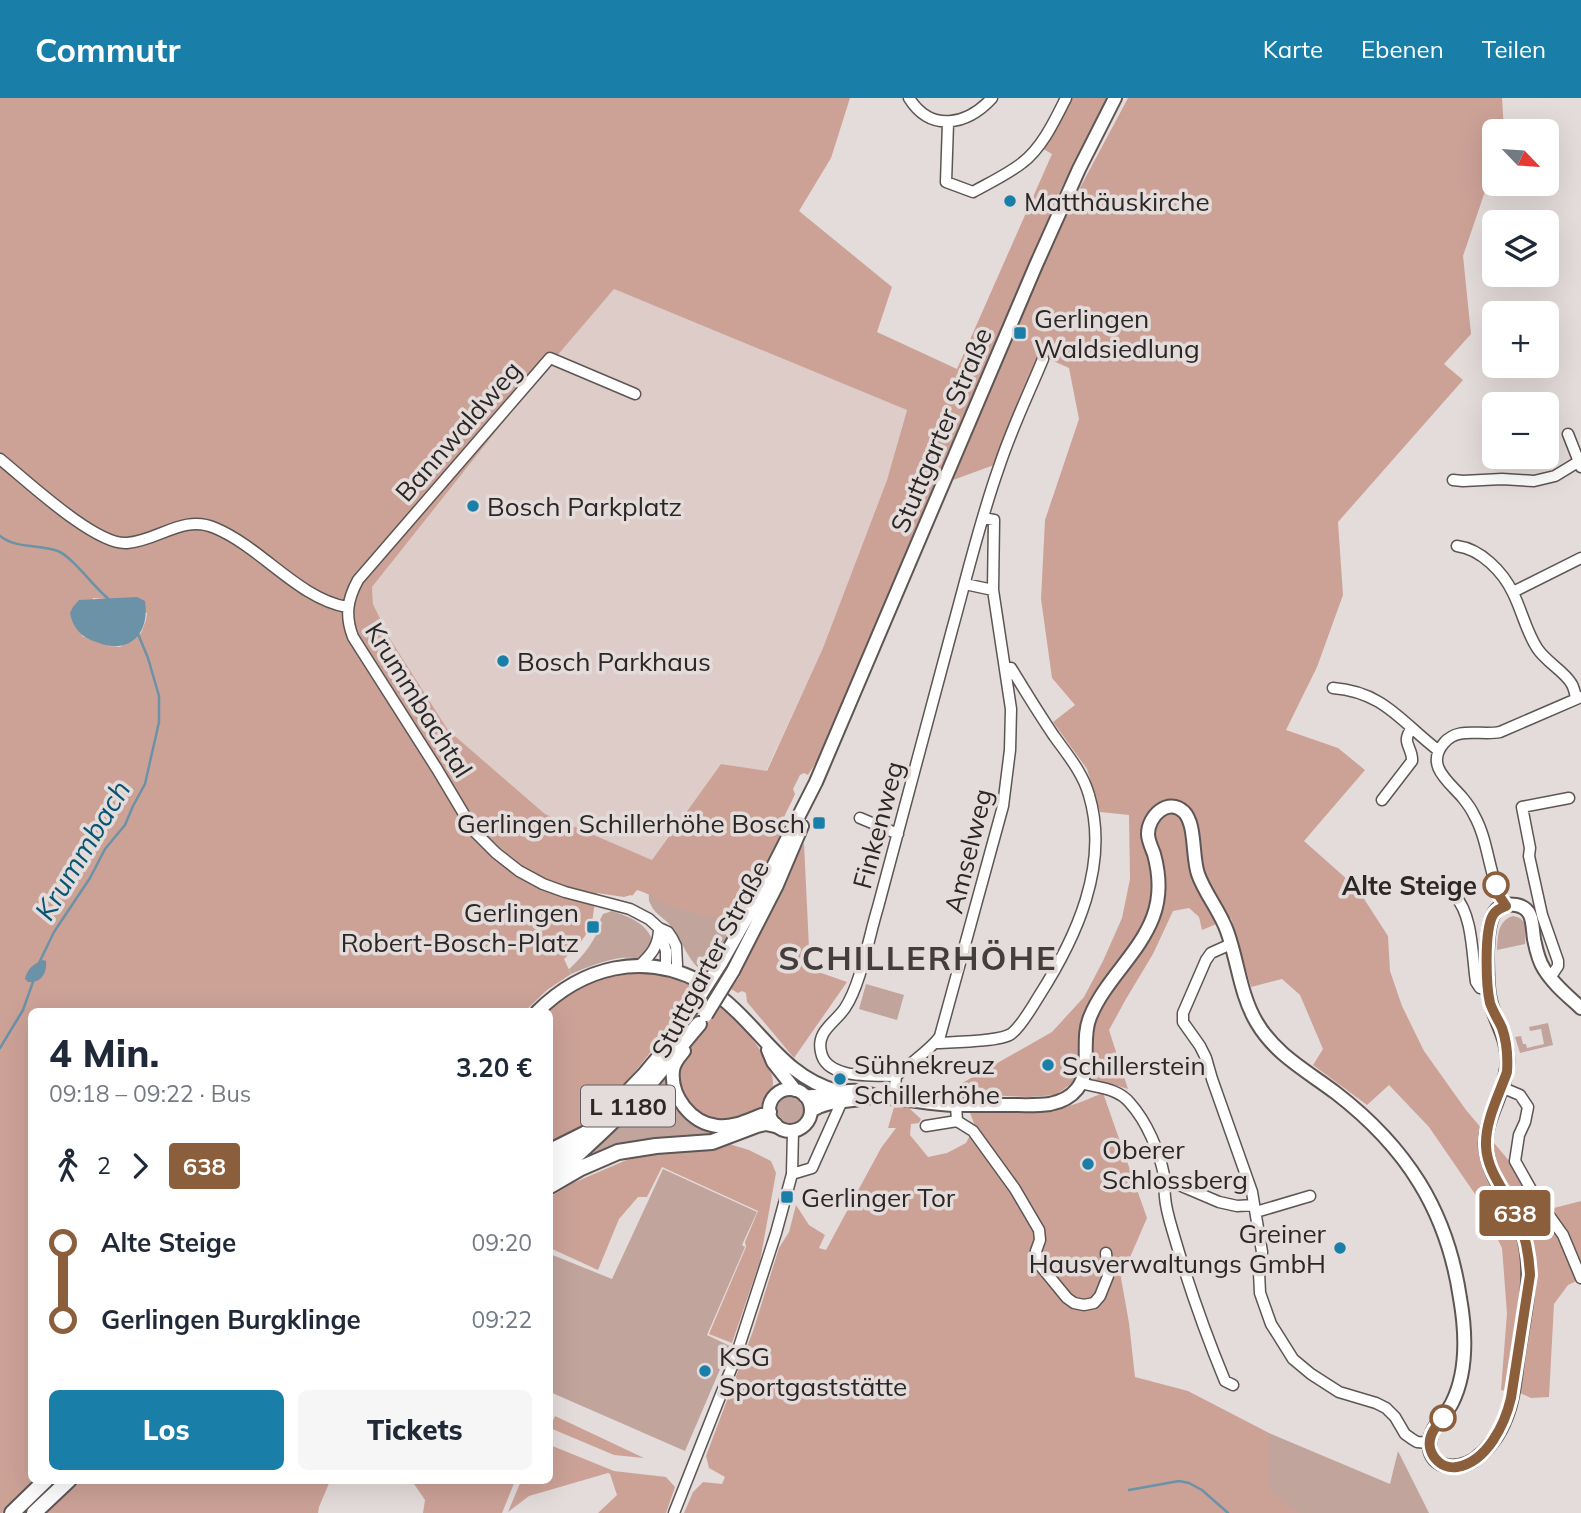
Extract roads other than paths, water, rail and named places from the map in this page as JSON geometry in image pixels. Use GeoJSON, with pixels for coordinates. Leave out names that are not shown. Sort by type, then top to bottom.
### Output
{"type":"FeatureCollection","features":[{"type":"Feature","properties":{"kind":"highway","name":"L 1180"},"geometry":{"type":"LineString","coordinates":[[553,1177],[648,1086],[702,1020]]}},
{"type":"Feature","properties":{"kind":"highway"},"geometry":{"type":"LineString","coordinates":[[553,1184],[581,1168],[618,1152],[712,1142],[766,1123],[772,1118]]}},
{"type":"Feature","properties":{"kind":"highway","name":"L 1180"},"geometry":{"type":"LineString","coordinates":[[553,1162],[590,1130]]}},
{"type":"Feature","properties":{"kind":"highway"},"geometry":{"type":"LineString","coordinates":[[12,1513],[42,1484]]}},
{"type":"Feature","properties":{"kind":"highway"},"geometry":{"type":"LineString","coordinates":[[34,1513],[65,1484]]}},
{"type":"Feature","properties":{"kind":"main road","name":"Stuttgarter Straße"},"geometry":{"type":"LineString","coordinates":[[772,1118],[726,1126],[707,1123],[691,1115],[679,1099],[674,1081],[676,1061],[733,971],[1041,254],[1084,157],[1115,98]]}},
{"type":"Feature","properties":{"kind":"main road"},"geometry":{"type":"LineString","coordinates":[[765,1042],[774,1062],[800,1093],[809,1101],[811,1111],[805,1125],[793,1131],[783,1130],[772,1118],[770,1105],[778,1094],[789,1090],[800,1093],[811,1098],[841,1096],[863,1099],[874,1096],[956,1105],[1051,1104],[1071,1096],[1081,1083],[1086,1063],[1084,1036],[1089,1018],[1099,999],[1147,930],[1157,905],[1159,873],[1148,833],[1150,821],[1157,812],[1172,807],[1182,811],[1191,825],[1198,874],[1222,917],[1249,1009],[1263,1033],[1276,1049],[1373,1124],[1406,1162],[1427,1194],[1435,1212],[1454,1264],[1462,1306],[1464,1345],[1462,1371],[1456,1393],[1433,1431],[1429,1443],[1435,1459],[1440,1464],[1457,1467],[1475,1459],[1495,1439],[1507,1414],[1530,1275],[1529,1259],[1519,1220],[1490,1165],[1486,1144],[1491,1116],[1507,1072],[1507,1053],[1502,1029],[1488,989],[1488,931],[1496,911],[1517,905],[1531,916],[1535,944],[1545,971],[1562,992],[1581,1008]]}},
{"type":"Feature","properties":{"kind":"main road","name":"Stuttgarter Straße"},"geometry":{"type":"LineString","coordinates":[[553,1148],[590,1130],[663,1051],[774,877]]}},
{"type":"Feature","properties":{"kind":"main road"},"geometry":{"type":"LineString","coordinates":[[541,1008],[557,993],[582,978],[620,967],[670,969],[701,982]]}},
{"type":"Feature","properties":{"kind":"main road"},"geometry":{"type":"LineString","coordinates":[[724,1000],[741,1013],[765,1042],[797,1073],[841,1096]]}},
{"type":"Feature","properties":{"kind":"main road"},"geometry":{"type":"LineString","coordinates":[[774,1062],[778,1094]]}},
{"type":"Feature","properties":{"kind":"main road"},"geometry":{"type":"LineString","coordinates":[[811,1111],[841,1096]]}},
{"type":"Feature","properties":{"kind":"street"},"geometry":{"type":"LineString","coordinates":[[909,98],[921,113],[948,122],[973,114],[992,98]]}},
{"type":"Feature","properties":{"kind":"street"},"geometry":{"type":"LineString","coordinates":[[948,122],[946,182],[973,192],[1024,162],[1066,98]]}},
{"type":"Feature","properties":{"kind":"street","name":"Bannwaldweg"},"geometry":{"type":"LineString","coordinates":[[347,607],[358,580],[550,358],[635,394]]}},
{"type":"Feature","properties":{"kind":"street"},"geometry":{"type":"LineString","coordinates":[[983,518],[999,466],[1043,359]]}},
{"type":"Feature","properties":{"kind":"street"},"geometry":{"type":"LineString","coordinates":[[1452,480],[1534,481],[1555,476],[1580,465],[1568,434]]}},
{"type":"Feature","properties":{"kind":"street","name":"Krummbachtal"},"geometry":{"type":"LineString","coordinates":[[0,459],[77,522],[108,540],[130,543],[189,523],[202,523],[252,550],[303,588],[326,601],[347,607],[348,624],[353,637],[474,831],[496,853],[543,884],[630,909],[659,928]]}},
{"type":"Feature","properties":{"kind":"street","name":"Finkenweg"},"geometry":{"type":"LineString","coordinates":[[896,1076],[842,1072],[829,1066],[824,1060],[820,1045],[824,1032],[845,1008],[852,993],[983,518]]}},
{"type":"Feature","properties":{"kind":"street","name":"Amselweg"},"geometry":{"type":"LineString","coordinates":[[937,1043],[1003,806],[1011,737],[1006,668],[993,590],[994,520],[983,518]]}},
{"type":"Feature","properties":{"kind":"street"},"geometry":{"type":"LineString","coordinates":[[1457,546],[1467,547],[1483,557],[1500,574],[1513,592],[1538,650],[1570,681],[1578,697],[1500,732],[1456,734],[1444,742],[1439,751],[1438,769],[1475,816],[1483,834],[1498,894],[1506,906]]}},
{"type":"Feature","properties":{"kind":"street"},"geometry":{"type":"LineString","coordinates":[[1513,592],[1581,558]]}},
{"type":"Feature","properties":{"kind":"street"},"geometry":{"type":"LineString","coordinates":[[965,584],[993,590]]}},
{"type":"Feature","properties":{"kind":"street"},"geometry":{"type":"LineString","coordinates":[[894,1098],[896,1076],[937,1043],[1006,1037],[1015,1030],[1046,984],[1070,940],[1087,896],[1095,856],[1094,819],[1089,794],[1011,668],[1006,668]]}},
{"type":"Feature","properties":{"kind":"street"},"geometry":{"type":"LineString","coordinates":[[1333,688],[1369,696],[1396,713],[1439,751]]}},
{"type":"Feature","properties":{"kind":"street"},"geometry":{"type":"LineString","coordinates":[[1382,800],[1412,761],[1406,737],[1412,728]]}},
{"type":"Feature","properties":{"kind":"street"},"geometry":{"type":"LineString","coordinates":[[1550,978],[1558,966],[1558,961],[1539,901],[1522,807],[1569,798]]}},
{"type":"Feature","properties":{"kind":"street"},"geometry":{"type":"LineString","coordinates":[[860,818],[898,834]]}},
{"type":"Feature","properties":{"kind":"street"},"geometry":{"type":"LineString","coordinates":[[1455,896],[1467,916],[1476,982],[1480,988],[1488,989]]}},
{"type":"Feature","properties":{"kind":"street"},"geometry":{"type":"LineString","coordinates":[[639,966],[654,950],[659,928]]}},
{"type":"Feature","properties":{"kind":"street"},"geometry":{"type":"LineString","coordinates":[[659,928],[670,969]]}},
{"type":"Feature","properties":{"kind":"street"},"geometry":{"type":"LineString","coordinates":[[1230,940],[1209,955],[1183,1013],[1183,1022],[1206,1058],[1252,1192],[1262,1252],[1260,1293],[1271,1324],[1293,1359],[1311,1374],[1339,1392],[1386,1408],[1405,1434],[1418,1442],[1429,1443]]}},
{"type":"Feature","properties":{"kind":"street"},"geometry":{"type":"LineString","coordinates":[[1081,1083],[1122,1095],[1142,1119],[1160,1160],[1165,1179],[1164,1195],[1186,1273],[1225,1381],[1233,1385]]}},
{"type":"Feature","properties":{"kind":"street"},"geometry":{"type":"LineString","coordinates":[[1502,1087],[1520,1095],[1528,1107],[1515,1160],[1533,1193],[1563,1235],[1581,1278]]}},
{"type":"Feature","properties":{"kind":"street"},"geometry":{"type":"LineString","coordinates":[[792,1174],[813,1168],[841,1096]]}},
{"type":"Feature","properties":{"kind":"street"},"geometry":{"type":"LineString","coordinates":[[956,1105],[957,1121]]}},
{"type":"Feature","properties":{"kind":"street"},"geometry":{"type":"LineString","coordinates":[[926,1126],[957,1121],[974,1131],[1015,1189],[1039,1230],[1040,1240],[1036,1251],[1039,1264],[1074,1303],[1094,1303],[1100,1296],[1108,1276],[1106,1253]]}},
{"type":"Feature","properties":{"kind":"street"},"geometry":{"type":"LineString","coordinates":[[674,1513],[735,1359],[774,1241],[792,1174],[793,1131]]}},
{"type":"Feature","properties":{"kind":"street"},"geometry":{"type":"LineString","coordinates":[[1165,1179],[1219,1202],[1237,1206],[1255,1208],[1310,1196]]}},
{"type":"Feature","properties":{"kind":"water"},"geometry":{"type":"Polygon","coordinates":[[[137,597],[145,601],[146,612],[141,631],[129,643],[110,646],[92,641],[74,625],[70,613],[79,600],[137,597]]]}},
{"type":"Feature","properties":{"kind":"water"},"geometry":{"type":"Polygon","coordinates":[[[43,960],[46,961],[46,966],[42,977],[28,982],[25,979],[29,970],[43,960]]]}},
{"type":"Feature","properties":{"kind":"waterway","name":"Krummbach"},"geometry":{"type":"LineString","coordinates":[[0,536],[20,545],[58,551],[71,560],[110,600]]}},
{"type":"Feature","properties":{"kind":"waterway","name":"Krummbach"},"geometry":{"type":"LineString","coordinates":[[39,963],[54,932],[90,878],[105,849],[125,825],[145,784],[159,722],[159,696],[138,634]]}},
{"type":"Feature","properties":{"kind":"waterway","name":"Krummbach"},"geometry":{"type":"LineString","coordinates":[[0,1048],[23,1010],[34,979]]}},
{"type":"Feature","properties":{"kind":"waterway"},"geometry":{"type":"LineString","coordinates":[[1129,1490],[1179,1481],[1189,1483],[1202,1490],[1228,1513]]}},
{"type":"Feature","properties":{"kind":"place","name":"Matthäuskirche"},"geometry":{"type":"Point","coordinates":[1010,201]}},
{"type":"Feature","properties":{"kind":"place","name":"Gerlingen Waldsiedlung"},"geometry":{"type":"Point","coordinates":[1020,333]}},
{"type":"Feature","properties":{"kind":"place","name":"Bosch Parkplatz"},"geometry":{"type":"Point","coordinates":[473,506]}},
{"type":"Feature","properties":{"kind":"place","name":"Bosch Parkhaus"},"geometry":{"type":"Point","coordinates":[503,661]}},
{"type":"Feature","properties":{"kind":"place","name":"Gerlingen Schillerhöhe Bosch"},"geometry":{"type":"Point","coordinates":[819,823]}},
{"type":"Feature","properties":{"kind":"place","name":"Alte Steige"},"geometry":{"type":"Point","coordinates":[1496,885]}},
{"type":"Feature","properties":{"kind":"place","name":"Gerlingen Robert-Bosch-Platz"},"geometry":{"type":"Point","coordinates":[593,927]}},
{"type":"Feature","properties":{"kind":"place","name":"Schillerstein"},"geometry":{"type":"Point","coordinates":[1048,1065]}},
{"type":"Feature","properties":{"kind":"place","name":"Sühnekreuz Schillerhöhe"},"geometry":{"type":"Point","coordinates":[840,1079]}},
{"type":"Feature","properties":{"kind":"place","name":"Oberer Schlossberg"},"geometry":{"type":"Point","coordinates":[1088,1164]}},
{"type":"Feature","properties":{"kind":"place","name":"Gerlinger Tor"},"geometry":{"type":"Point","coordinates":[787,1197]}},
{"type":"Feature","properties":{"kind":"place","name":"Greiner Hausverwaltungs GmbH"},"geometry":{"type":"Point","coordinates":[1340,1248]}},
{"type":"Feature","properties":{"kind":"place","name":"KSG Sportgaststätte"},"geometry":{"type":"Point","coordinates":[705,1371]}},
{"type":"Feature","properties":{"kind":"district","name":"SCHILLERHÖHE"},"geometry":{"type":"Point","coordinates":[918,957]}}]}
